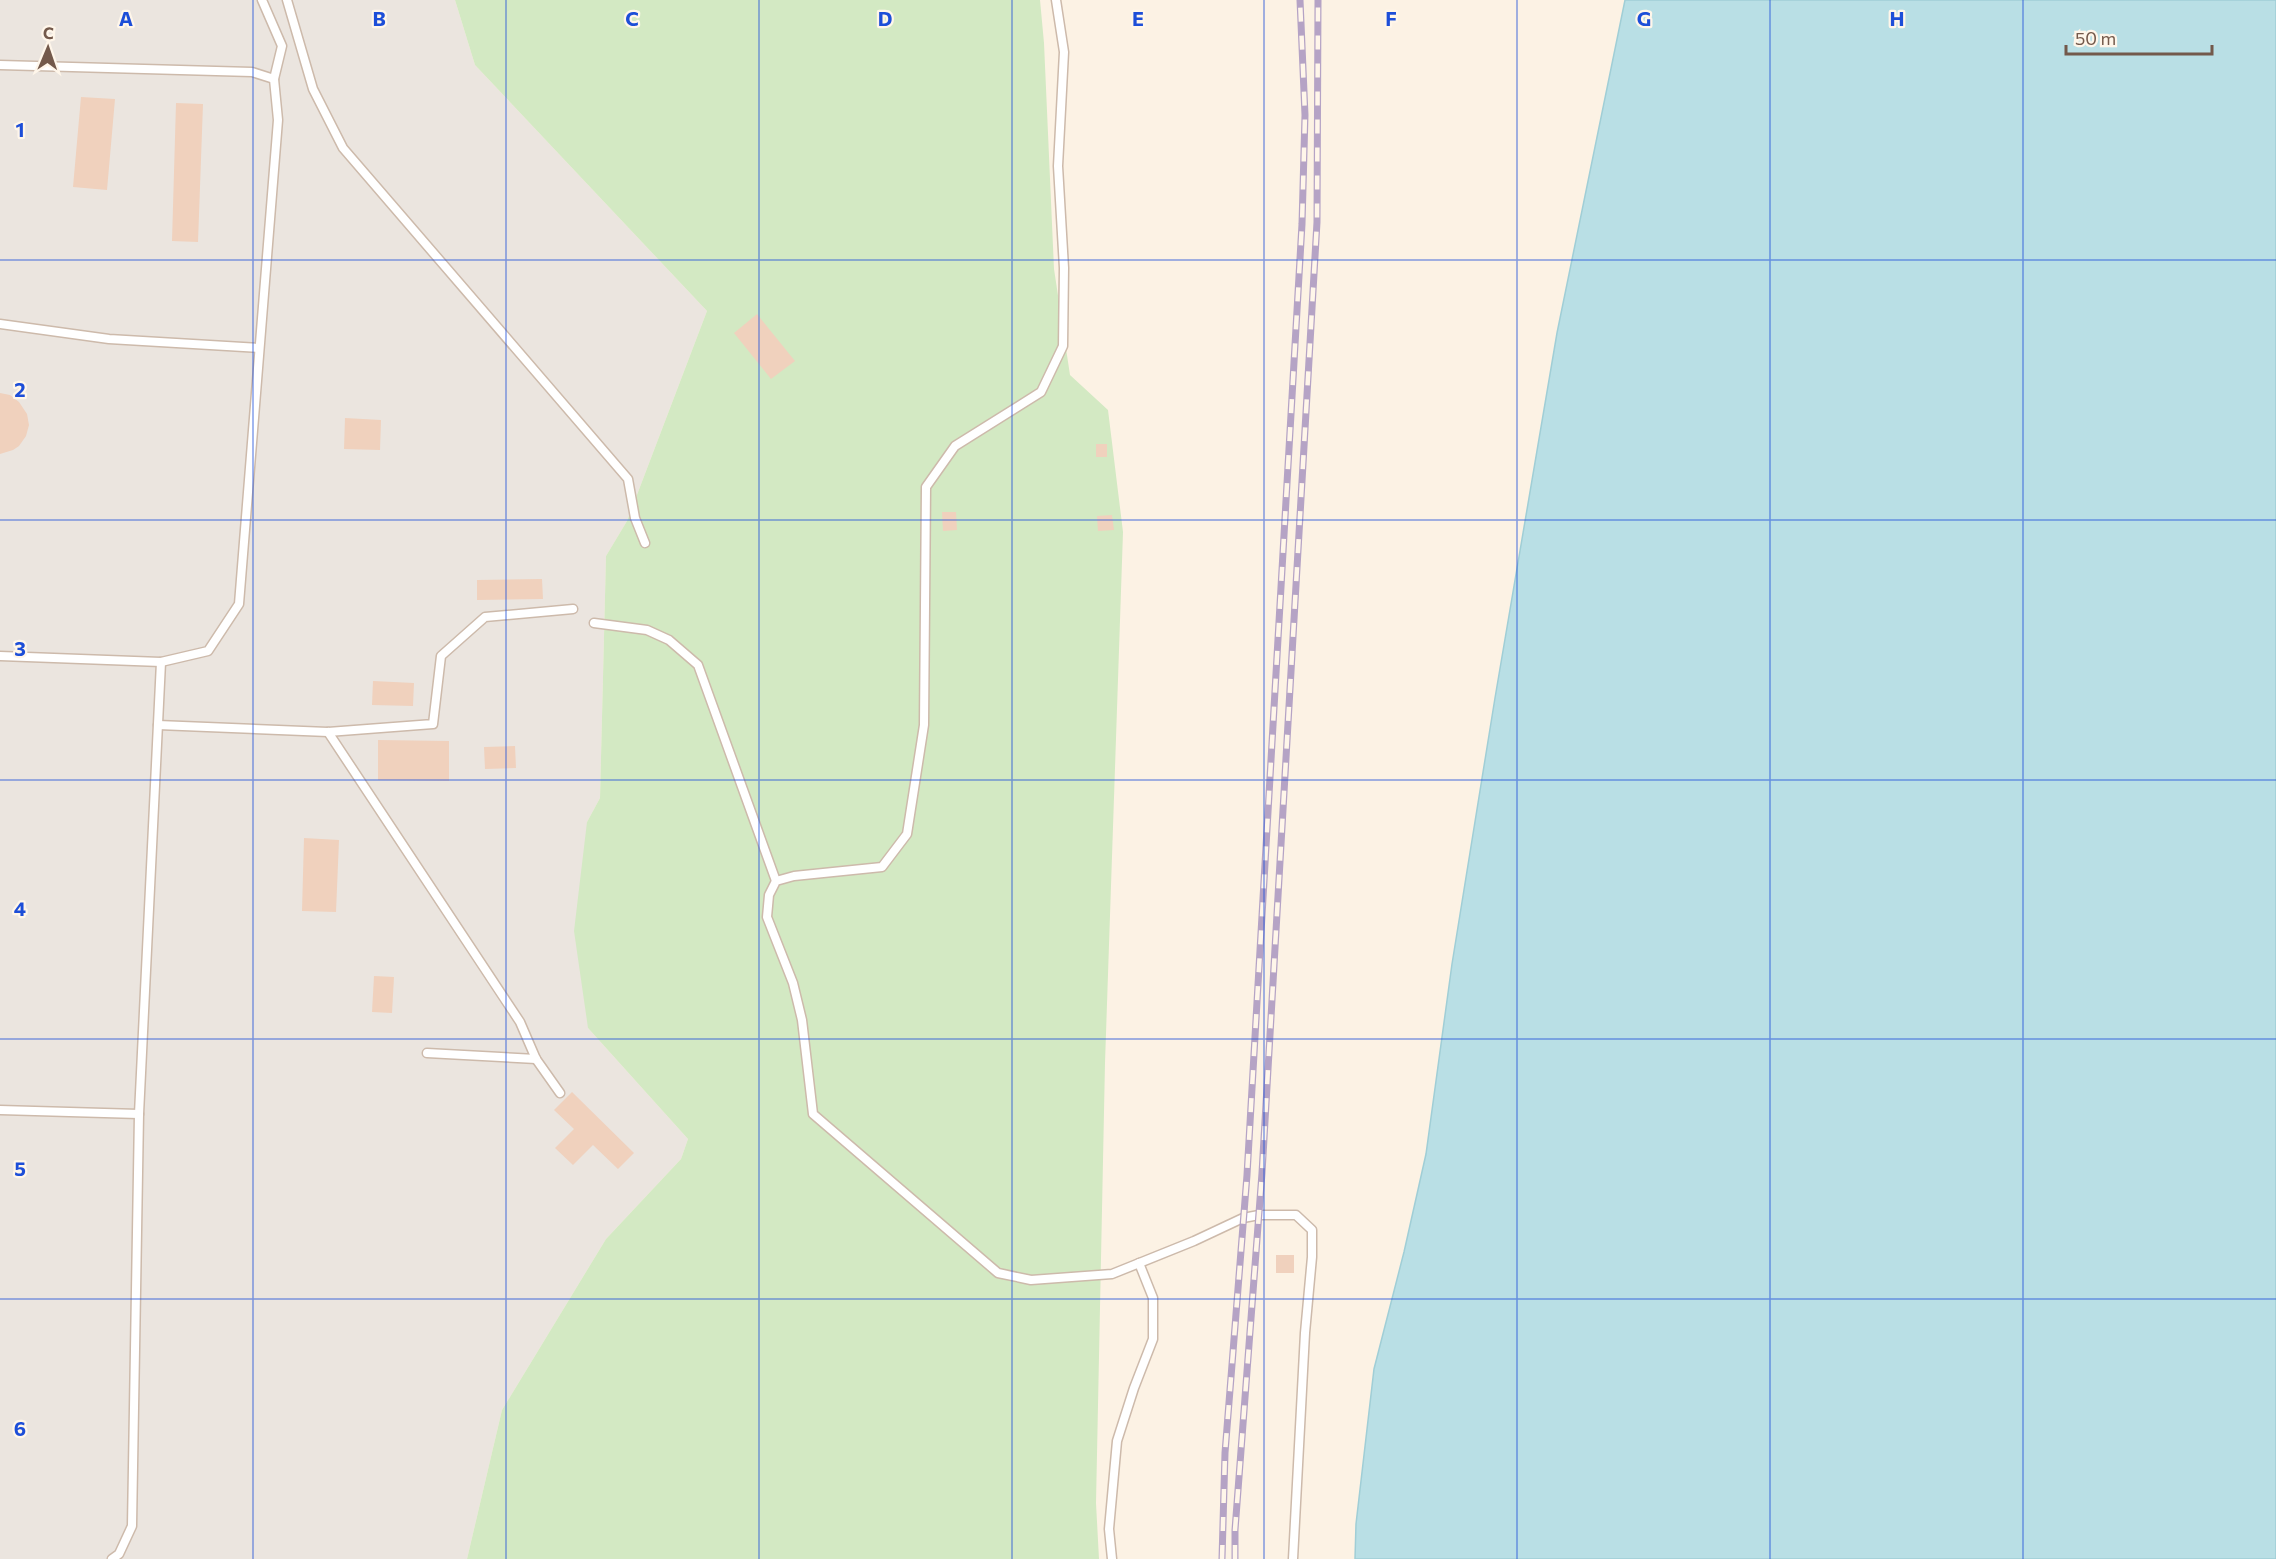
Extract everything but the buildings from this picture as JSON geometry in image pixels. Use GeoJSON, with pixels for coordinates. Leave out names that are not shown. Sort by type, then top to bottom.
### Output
{"type":"FeatureCollection","features":[{"type":"Feature","properties":{"kind":"lane"},"geometry":{"type":"LineString","coordinates":[[0,656],[161,662],[208,651],[240,604],[278,120],[274,79],[282,46],[262,0]]}},
{"type":"Feature","properties":{"kind":"lane"},"geometry":{"type":"LineString","coordinates":[[287,0],[313,89],[343,148],[628,479],[634,518],[645,543]]}},
{"type":"Feature","properties":{"kind":"lane"},"geometry":{"type":"LineString","coordinates":[[776,881],[794,876],[882,867],[907,834],[924,725],[927,487],[955,446],[1041,392],[1063,346],[1064,268],[1058,166],[1064,52],[1056,0]]}},
{"type":"Feature","properties":{"kind":"lane"},"geometry":{"type":"LineString","coordinates":[[0,65],[252,72],[274,79]]}},
{"type":"Feature","properties":{"kind":"lane"},"geometry":{"type":"LineString","coordinates":[[0,324],[109,339],[259,348]]}},
{"type":"Feature","properties":{"kind":"lane"},"geometry":{"type":"LineString","coordinates":[[158,725],[328,732],[433,724],[441,656],[485,617],[573,609]]}},
{"type":"Feature","properties":{"kind":"lane"},"geometry":{"type":"LineString","coordinates":[[594,623],[647,630],[669,640],[698,665],[776,881],[769,895],[767,917],[795,992],[802,1020],[813,1114],[998,1273],[1031,1280],[1112,1274],[1194,1241],[1243,1218],[1259,1215],[1296,1215],[1312,1230],[1293,1559]]}},
{"type":"Feature","properties":{"kind":"lane"},"geometry":{"type":"LineString","coordinates":[[112,1559],[119,1554],[132,1526],[139,1114],[161,662]]}},
{"type":"Feature","properties":{"kind":"lane"},"geometry":{"type":"LineString","coordinates":[[328,732],[520,1022],[536,1059],[560,1094]]}},
{"type":"Feature","properties":{"kind":"lane"},"geometry":{"type":"LineString","coordinates":[[427,1053],[536,1059]]}},
{"type":"Feature","properties":{"kind":"lane"},"geometry":{"type":"LineString","coordinates":[[0,1110],[139,1114]]}},
{"type":"Feature","properties":{"kind":"lane"},"geometry":{"type":"LineString","coordinates":[[1112,1559],[1109,1529],[1118,1442],[1134,1388],[1153,1339],[1153,1298],[1139,1263]]}},
{"type":"Feature","properties":{"kind":"shaded area"},"geometry":{"type":"Polygon","coordinates":[[[0,0],[455,0],[475,65],[707,311],[627,521],[606,556],[600,798],[587,822],[588,1028],[688,1139],[681,1159],[606,1239],[502,1410],[467,1559],[0,1559],[0,0]]]}},
{"type":"Feature","properties":{"kind":"green space"},"geometry":{"type":"Polygon","coordinates":[[[455,0],[1040,0],[1054,269],[1070,375],[1108,410],[1123,532],[1105,1063],[1096,1503],[1099,1559],[467,1559],[502,1410],[606,1239],[681,1159],[688,1139],[588,1028],[574,931],[587,822],[600,798],[606,556],[627,521],[707,311],[475,65],[455,0]]]}},
{"type":"Feature","properties":{"kind":"water"},"geometry":{"type":"Polygon","coordinates":[[[1625,0],[2276,0],[2276,1559],[1355,1559],[1356,1524],[1374,1369],[1426,1154],[1452,964],[1557,333],[1625,0]]]}},
{"type":"Feature","properties":{"kind":"railway"},"geometry":{"type":"LineString","coordinates":[[1222,1559],[1225,1453],[1247,1175],[1302,224],[1305,115],[1300,0]]}},
{"type":"Feature","properties":{"kind":"railway"},"geometry":{"type":"LineString","coordinates":[[1235,1559],[1235,1530],[1262,1173],[1317,222],[1318,0]]}}]}
